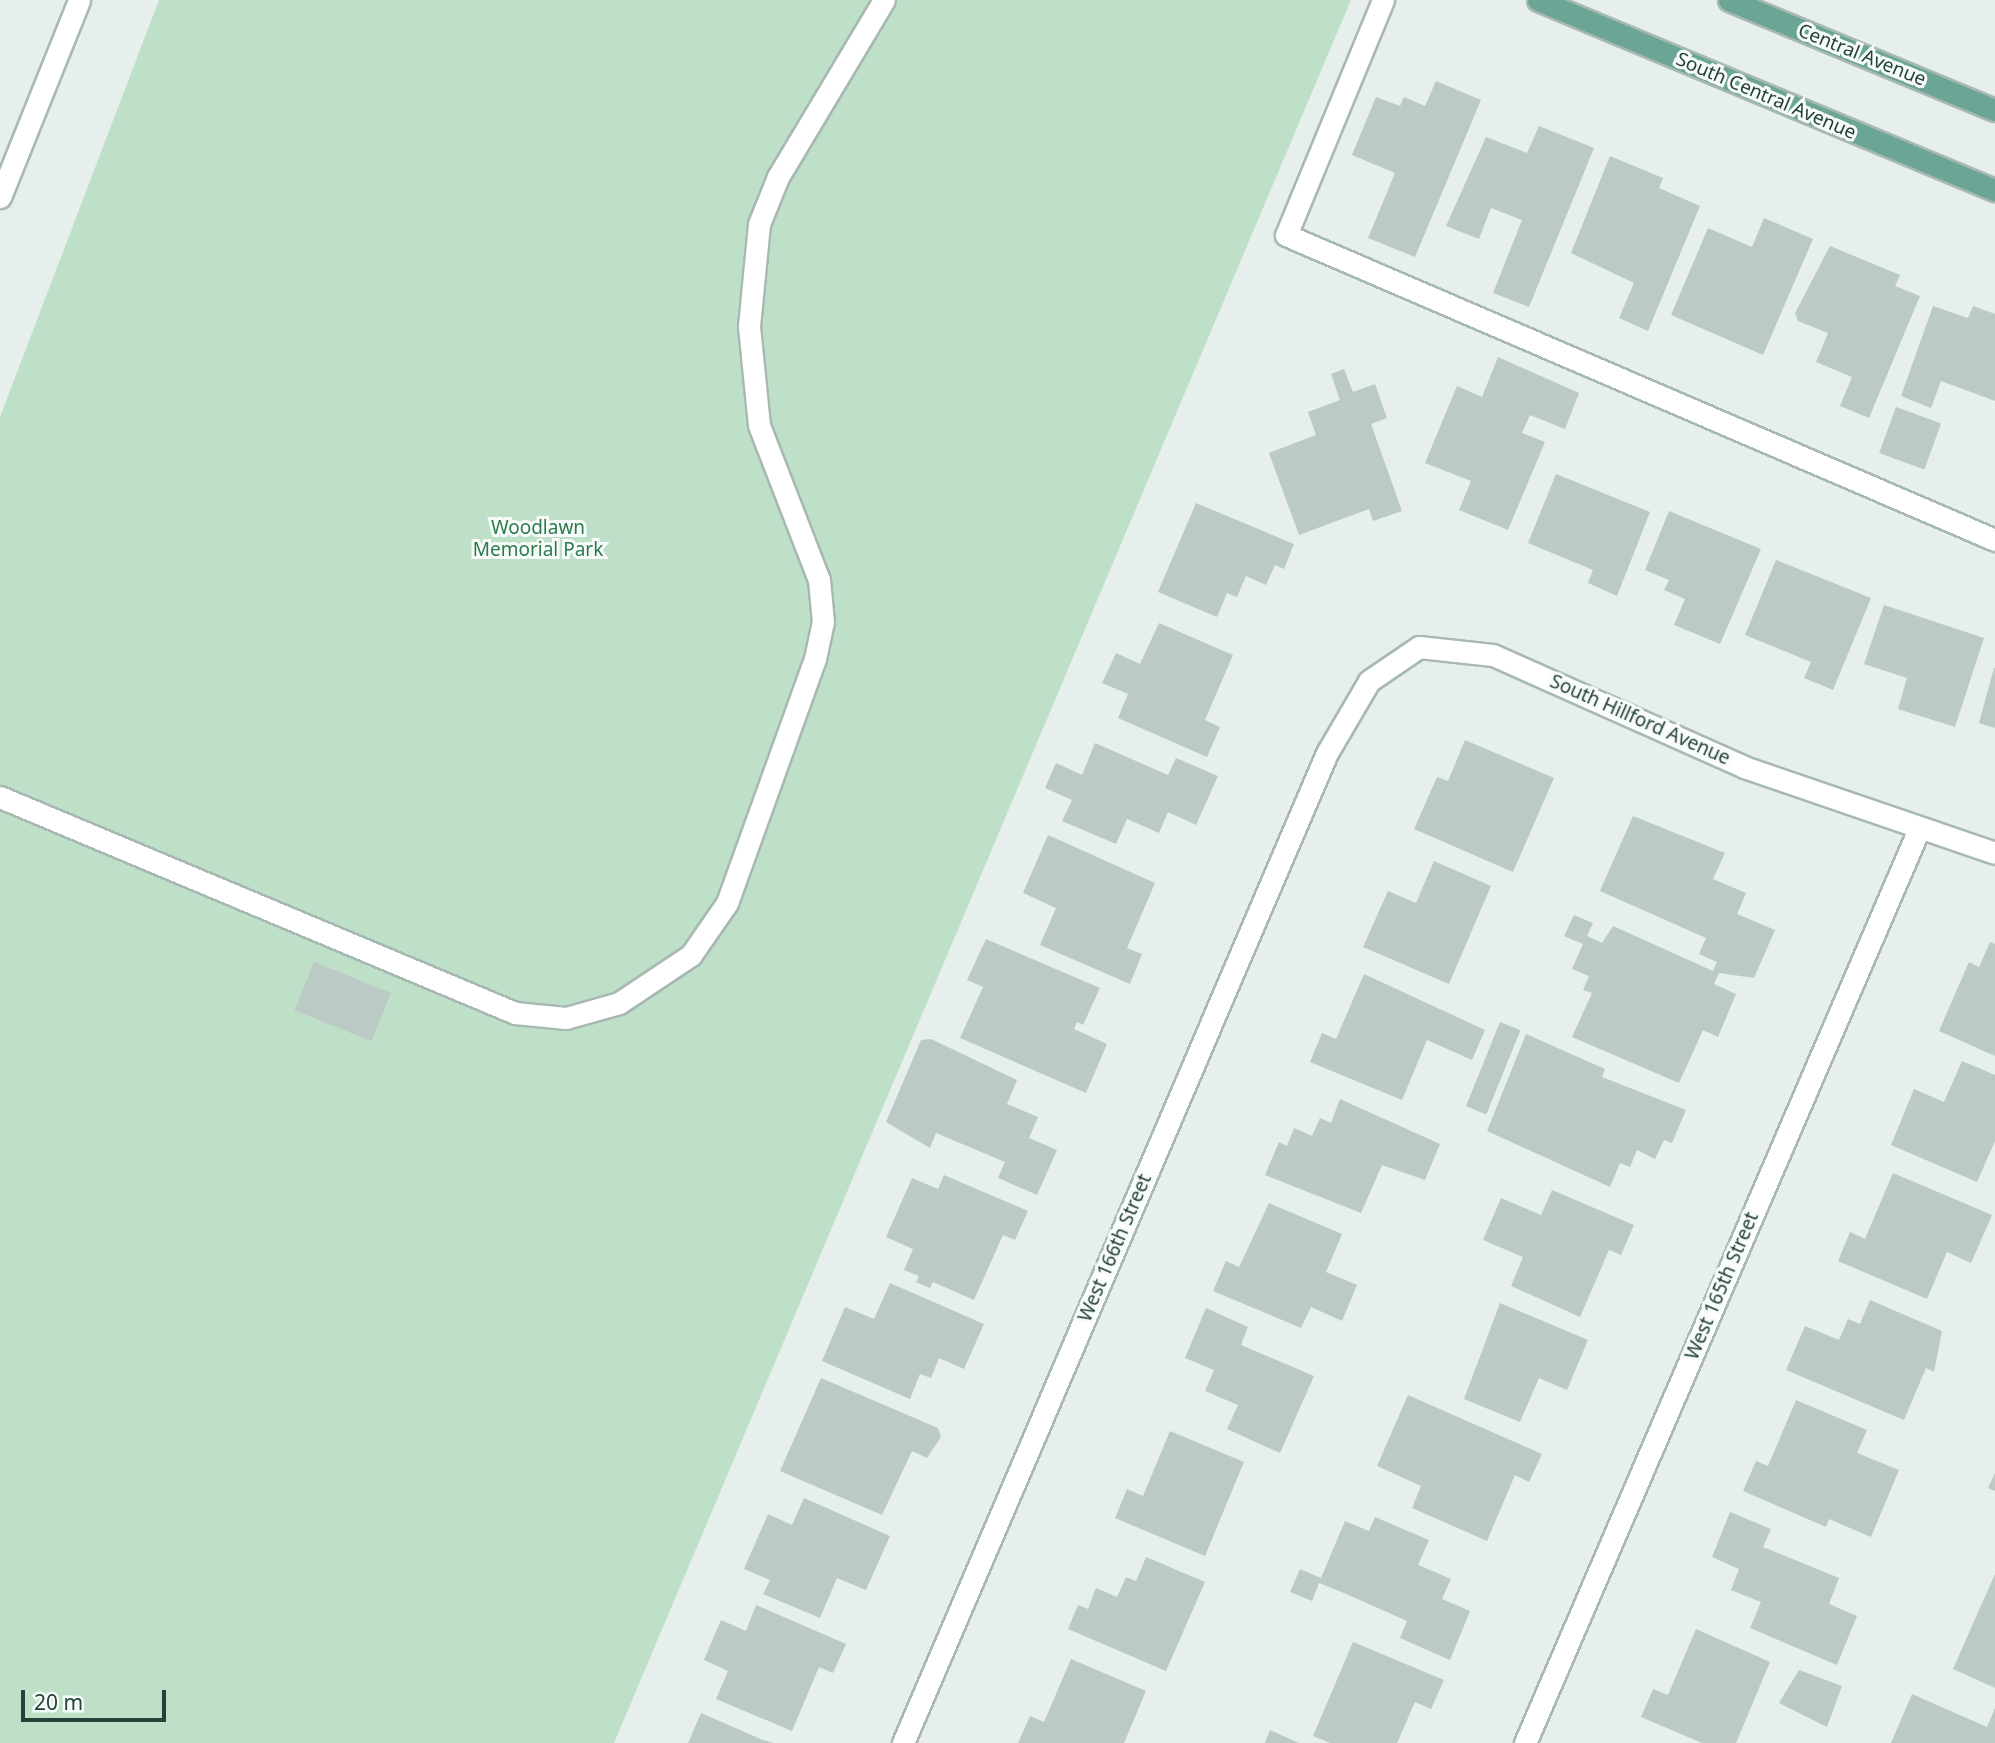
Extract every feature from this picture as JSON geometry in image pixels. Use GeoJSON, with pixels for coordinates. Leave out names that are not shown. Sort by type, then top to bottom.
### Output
{"type":"FeatureCollection","features":[{"type":"Feature","properties":{"kind":"main road","name":"South Central Avenue"},"geometry":{"type":"LineString","coordinates":[[1538,0],[1995,190]]}},
{"type":"Feature","properties":{"kind":"main road","name":"Central Avenue"},"geometry":{"type":"LineString","coordinates":[[1729,0],[1995,110]]}},
{"type":"Feature","properties":{"kind":"street"},"geometry":{"type":"LineString","coordinates":[[0,197],[79,0]]}},
{"type":"Feature","properties":{"kind":"street"},"geometry":{"type":"LineString","coordinates":[[0,797],[515,1013],[566,1018],[619,1003],[691,955],[727,903],[815,659],[823,622],[819,580],[759,425],[749,326],[759,224],[778,177],[884,0]]}},
{"type":"Feature","properties":{"kind":"street"},"geometry":{"type":"LineString","coordinates":[[1382,0],[1286,235],[1995,540]]}},
{"type":"Feature","properties":{"kind":"street","name":"South Hillford Avenue"},"geometry":{"type":"LineString","coordinates":[[1327,753],[1369,681],[1419,648],[1493,655],[1744,766],[1919,829],[1995,853]]}},
{"type":"Feature","properties":{"kind":"street","name":"West 166th Street"},"geometry":{"type":"LineString","coordinates":[[904,1743],[1327,753]]}},
{"type":"Feature","properties":{"kind":"street","name":"West 165th Street"},"geometry":{"type":"LineString","coordinates":[[1525,1743],[1919,829]]}},
{"type":"Feature","properties":{"kind":"green space","name":"Woodlawn Memorial Park"},"geometry":{"type":"Polygon","coordinates":[[[159,0],[1351,0],[614,1743],[0,1743],[0,417],[159,0]]]}},
{"type":"Feature","properties":{"kind":"building"},"geometry":{"type":"Polygon","coordinates":[[[1436,81],[1481,100],[1415,257],[1368,238],[1395,173],[1352,155],[1376,97],[1400,106],[1404,97],[1425,106],[1436,81]]]}},
{"type":"Feature","properties":{"kind":"building"},"geometry":{"type":"Polygon","coordinates":[[[1539,126],[1594,148],[1529,307],[1493,293],[1522,220],[1491,208],[1479,239],[1446,226],[1486,137],[1527,153],[1539,126]]]}},
{"type":"Feature","properties":{"kind":"building"},"geometry":{"type":"Polygon","coordinates":[[[1610,156],[1663,178],[1659,188],[1700,206],[1648,331],[1619,318],[1634,283],[1571,253],[1610,156]]]}},
{"type":"Feature","properties":{"kind":"building"},"geometry":{"type":"Polygon","coordinates":[[[1764,218],[1813,239],[1763,355],[1671,315],[1708,228],[1752,247],[1764,218]]]}},
{"type":"Feature","properties":{"kind":"building"},"geometry":{"type":"Polygon","coordinates":[[[1830,246],[1900,275],[1895,286],[1920,296],[1869,418],[1840,406],[1852,377],[1816,362],[1828,333],[1798,321],[1795,313],[1830,246]]]}},
{"type":"Feature","properties":{"kind":"building"},"geometry":{"type":"Polygon","coordinates":[[[1933,306],[1968,318],[1973,306],[1995,314],[1995,401],[1941,381],[1931,408],[1901,396],[1933,306]]]}},
{"type":"Feature","properties":{"kind":"building"},"geometry":{"type":"Polygon","coordinates":[[[1498,357],[1579,393],[1565,429],[1530,415],[1522,433],[1545,442],[1508,530],[1459,510],[1471,481],[1425,463],[1457,386],[1482,397],[1498,357]]]}},
{"type":"Feature","properties":{"kind":"building"},"geometry":{"type":"Polygon","coordinates":[[[1344,369],[1353,392],[1375,384],[1387,418],[1371,424],[1402,511],[1373,521],[1369,509],[1299,535],[1269,453],[1316,435],[1308,412],[1340,400],[1331,374],[1344,369]]]}},
{"type":"Feature","properties":{"kind":"building"},"geometry":{"type":"Polygon","coordinates":[[[1896,407],[1941,423],[1924,469],[1879,453],[1896,407]]]}},
{"type":"Feature","properties":{"kind":"building"},"geometry":{"type":"Polygon","coordinates":[[[1556,474],[1650,512],[1617,596],[1588,583],[1593,570],[1528,543],[1556,474]]]}},
{"type":"Feature","properties":{"kind":"building"},"geometry":{"type":"Polygon","coordinates":[[[1196,503],[1294,544],[1284,569],[1275,565],[1266,585],[1246,576],[1237,597],[1227,593],[1217,617],[1158,592],[1196,503]]]}},
{"type":"Feature","properties":{"kind":"building"},"geometry":{"type":"Polygon","coordinates":[[[1669,511],[1761,549],[1720,644],[1674,625],[1685,599],[1664,590],[1669,580],[1645,570],[1669,511]]]}},
{"type":"Feature","properties":{"kind":"building"},"geometry":{"type":"Polygon","coordinates":[[[1776,560],[1871,598],[1833,690],[1804,678],[1811,662],[1745,635],[1776,560]]]}},
{"type":"Feature","properties":{"kind":"building"},"geometry":{"type":"Polygon","coordinates":[[[1884,605],[1984,638],[1955,727],[1898,709],[1907,678],[1864,664],[1884,605]]]}},
{"type":"Feature","properties":{"kind":"building"},"geometry":{"type":"Polygon","coordinates":[[[1159,623],[1233,655],[1205,720],[1220,727],[1207,757],[1118,718],[1128,694],[1102,683],[1116,653],[1140,664],[1159,623]]]}},
{"type":"Feature","properties":{"kind":"building"},"geometry":{"type":"Polygon","coordinates":[[[1995,668],[1995,728],[1979,723],[1995,668]]]}},
{"type":"Feature","properties":{"kind":"building"},"geometry":{"type":"Polygon","coordinates":[[[1465,740],[1554,778],[1513,872],[1414,829],[1437,777],[1448,781],[1465,740]]]}},
{"type":"Feature","properties":{"kind":"building"},"geometry":{"type":"Polygon","coordinates":[[[1095,743],[1168,775],[1176,758],[1218,776],[1196,825],[1168,812],[1159,833],[1127,819],[1116,844],[1062,821],[1072,800],[1045,788],[1056,763],[1082,775],[1095,743]]]}},
{"type":"Feature","properties":{"kind":"building"},"geometry":{"type":"Polygon","coordinates":[[[1633,816],[1725,853],[1713,879],[1746,893],[1737,914],[1775,930],[1754,978],[1719,973],[1714,984],[1736,994],[1718,1037],[1703,1030],[1679,1083],[1572,1037],[1592,993],[1583,990],[1589,976],[1572,969],[1583,944],[1564,936],[1574,915],[1593,923],[1587,936],[1602,943],[1613,926],[1713,971],[1717,962],[1699,954],[1706,938],[1600,891],[1633,816]]]}},
{"type":"Feature","properties":{"kind":"building"},"geometry":{"type":"Polygon","coordinates":[[[1048,835],[1155,883],[1127,948],[1142,954],[1130,984],[1040,945],[1056,908],[1023,893],[1048,835]]]}},
{"type":"Feature","properties":{"kind":"building"},"geometry":{"type":"Polygon","coordinates":[[[1434,861],[1491,886],[1449,984],[1363,947],[1388,891],[1416,903],[1434,861]]]}},
{"type":"Feature","properties":{"kind":"building"},"geometry":{"type":"Polygon","coordinates":[[[986,939],[1100,988],[1083,1025],[1077,1022],[1074,1029],[1107,1044],[1086,1093],[960,1038],[983,987],[967,980],[986,939]]]}},
{"type":"Feature","properties":{"kind":"building"},"geometry":{"type":"Polygon","coordinates":[[[1990,942],[1995,944],[1995,1056],[1939,1031],[1969,962],[1979,967],[1990,942]]]}},
{"type":"Feature","properties":{"kind":"building"},"geometry":{"type":"Polygon","coordinates":[[[314,962],[391,993],[371,1041],[295,1010],[314,962]]]}},
{"type":"Feature","properties":{"kind":"building"},"geometry":{"type":"Polygon","coordinates":[[[1364,974],[1485,1030],[1472,1060],[1427,1040],[1402,1100],[1310,1062],[1322,1033],[1336,1039],[1364,974]]]}},
{"type":"Feature","properties":{"kind":"building"},"geometry":{"type":"Polygon","coordinates":[[[1500,1022],[1520,1030],[1486,1115],[1466,1106],[1500,1022]]]}},
{"type":"Feature","properties":{"kind":"building"},"geometry":{"type":"Polygon","coordinates":[[[1526,1034],[1605,1069],[1602,1077],[1686,1110],[1672,1143],[1664,1140],[1655,1159],[1637,1150],[1630,1167],[1620,1163],[1610,1187],[1487,1131],[1526,1034]]]}},
{"type":"Feature","properties":{"kind":"building"},"geometry":{"type":"Polygon","coordinates":[[[931,1039],[1017,1080],[1007,1104],[1038,1117],[1029,1138],[1057,1150],[1037,1195],[998,1178],[1005,1162],[936,1133],[930,1148],[886,1122],[921,1040],[931,1039]]]}},
{"type":"Feature","properties":{"kind":"building"},"geometry":{"type":"Polygon","coordinates":[[[1962,1061],[1995,1075],[1995,1141],[1977,1182],[1891,1145],[1914,1089],[1944,1102],[1962,1061]]]}},
{"type":"Feature","properties":{"kind":"building"},"geometry":{"type":"Polygon","coordinates":[[[1340,1099],[1440,1144],[1425,1180],[1382,1165],[1361,1213],[1265,1175],[1279,1142],[1287,1146],[1294,1128],[1312,1136],[1320,1118],[1331,1123],[1340,1099]]]}},
{"type":"Feature","properties":{"kind":"building"},"geometry":{"type":"Polygon","coordinates":[[[1893,1173],[1992,1215],[1971,1263],[1947,1252],[1927,1299],[1838,1261],[1850,1232],[1865,1239],[1893,1173]]]}},
{"type":"Feature","properties":{"kind":"building"},"geometry":{"type":"Polygon","coordinates":[[[944,1175],[1028,1211],[1015,1240],[1003,1235],[974,1300],[933,1282],[930,1288],[916,1282],[919,1276],[904,1270],[913,1249],[886,1237],[912,1178],[938,1189],[944,1175]]]}},
{"type":"Feature","properties":{"kind":"building"},"geometry":{"type":"Polygon","coordinates":[[[1552,1190],[1634,1225],[1621,1255],[1609,1250],[1580,1317],[1511,1286],[1523,1257],[1483,1240],[1501,1198],[1541,1215],[1552,1190]]]}},
{"type":"Feature","properties":{"kind":"building"},"geometry":{"type":"Polygon","coordinates":[[[1269,1203],[1342,1234],[1326,1272],[1357,1285],[1342,1321],[1311,1307],[1301,1328],[1213,1291],[1226,1261],[1239,1267],[1269,1203]]]}},
{"type":"Feature","properties":{"kind":"building"},"geometry":{"type":"Polygon","coordinates":[[[890,1283],[984,1324],[964,1369],[939,1358],[931,1378],[920,1374],[910,1399],[822,1361],[845,1307],[874,1319],[890,1283]]]}},
{"type":"Feature","properties":{"kind":"building"},"geometry":{"type":"Polygon","coordinates":[[[1870,1300],[1942,1331],[1934,1372],[1926,1368],[1904,1420],[1786,1370],[1805,1326],[1839,1340],[1848,1319],[1860,1324],[1870,1300]]]}},
{"type":"Feature","properties":{"kind":"building"},"geometry":{"type":"Polygon","coordinates":[[[1500,1303],[1588,1340],[1567,1390],[1539,1378],[1520,1422],[1464,1399],[1500,1303]]]}},
{"type":"Feature","properties":{"kind":"building"},"geometry":{"type":"Polygon","coordinates":[[[1206,1308],[1248,1327],[1241,1345],[1314,1376],[1280,1453],[1227,1429],[1238,1405],[1205,1391],[1214,1370],[1185,1358],[1206,1308]]]}},
{"type":"Feature","properties":{"kind":"building"},"geometry":{"type":"Polygon","coordinates":[[[821,1378],[938,1428],[941,1437],[927,1458],[912,1451],[882,1515],[780,1471],[821,1378]]]}},
{"type":"Feature","properties":{"kind":"building"},"geometry":{"type":"Polygon","coordinates":[[[1408,1395],[1542,1454],[1529,1482],[1515,1475],[1487,1541],[1412,1508],[1421,1486],[1377,1466],[1408,1395]]]}},
{"type":"Feature","properties":{"kind":"building"},"geometry":{"type":"Polygon","coordinates":[[[1796,1400],[1867,1430],[1857,1453],[1899,1470],[1871,1537],[1829,1519],[1826,1527],[1743,1491],[1756,1461],[1768,1466],[1796,1400]]]}},
{"type":"Feature","properties":{"kind":"building"},"geometry":{"type":"Polygon","coordinates":[[[1170,1431],[1244,1462],[1205,1556],[1115,1518],[1127,1489],[1143,1496],[1170,1431]]]}},
{"type":"Feature","properties":{"kind":"building"},"geometry":{"type":"Polygon","coordinates":[[[1995,1473],[1995,1491],[1988,1488],[1995,1473]]]}},
{"type":"Feature","properties":{"kind":"building"},"geometry":{"type":"Polygon","coordinates":[[[804,1498],[890,1536],[866,1590],[837,1578],[820,1618],[763,1594],[770,1580],[744,1569],[768,1514],[792,1525],[804,1498]]]}},
{"type":"Feature","properties":{"kind":"building"},"geometry":{"type":"Polygon","coordinates":[[[1730,1512],[1771,1529],[1763,1547],[1839,1578],[1829,1604],[1857,1616],[1837,1665],[1750,1628],[1761,1602],[1731,1590],[1739,1569],[1712,1557],[1730,1512]]]}},
{"type":"Feature","properties":{"kind":"building"},"geometry":{"type":"Polygon","coordinates":[[[1375,1517],[1429,1540],[1418,1565],[1451,1579],[1442,1599],[1470,1611],[1450,1660],[1400,1638],[1407,1621],[1344,1593],[1319,1583],[1312,1601],[1290,1592],[1300,1569],[1321,1578],[1345,1521],[1369,1531],[1375,1517]]]}},
{"type":"Feature","properties":{"kind":"building"},"geometry":{"type":"Polygon","coordinates":[[[1146,1557],[1205,1582],[1166,1671],[1068,1629],[1078,1605],[1088,1609],[1096,1588],[1117,1597],[1126,1577],[1136,1581],[1146,1557]]]}},
{"type":"Feature","properties":{"kind":"building"},"geometry":{"type":"Polygon","coordinates":[[[1995,1574],[1995,1688],[1953,1669],[1995,1574]]]}},
{"type":"Feature","properties":{"kind":"building"},"geometry":{"type":"Polygon","coordinates":[[[756,1605],[846,1644],[833,1673],[819,1667],[792,1731],[716,1699],[728,1671],[704,1660],[721,1620],[746,1631],[756,1605]]]}},
{"type":"Feature","properties":{"kind":"building"},"geometry":{"type":"Polygon","coordinates":[[[1696,1629],[1770,1662],[1736,1743],[1702,1743],[1641,1717],[1653,1689],[1668,1695],[1696,1629]]]}},
{"type":"Feature","properties":{"kind":"building"},"geometry":{"type":"Polygon","coordinates":[[[1353,1642],[1444,1680],[1431,1709],[1415,1702],[1397,1743],[1330,1743],[1313,1736],[1353,1642]]]}},
{"type":"Feature","properties":{"kind":"building"},"geometry":{"type":"Polygon","coordinates":[[[1071,1659],[1146,1691],[1124,1743],[1018,1743],[1030,1716],[1044,1722],[1071,1659]]]}},
{"type":"Feature","properties":{"kind":"building"},"geometry":{"type":"Polygon","coordinates":[[[1799,1670],[1842,1686],[1827,1727],[1779,1703],[1799,1670]]]}},
{"type":"Feature","properties":{"kind":"building"},"geometry":{"type":"Polygon","coordinates":[[[1912,1694],[1987,1727],[1995,1708],[1995,1743],[1891,1743],[1912,1694]]]}},
{"type":"Feature","properties":{"kind":"building"},"geometry":{"type":"Polygon","coordinates":[[[701,1713],[763,1740],[774,1743],[688,1743],[701,1713]]]}},
{"type":"Feature","properties":{"kind":"building"},"geometry":{"type":"Polygon","coordinates":[[[1270,1730],[1299,1743],[1265,1743],[1270,1730]]]}}]}
